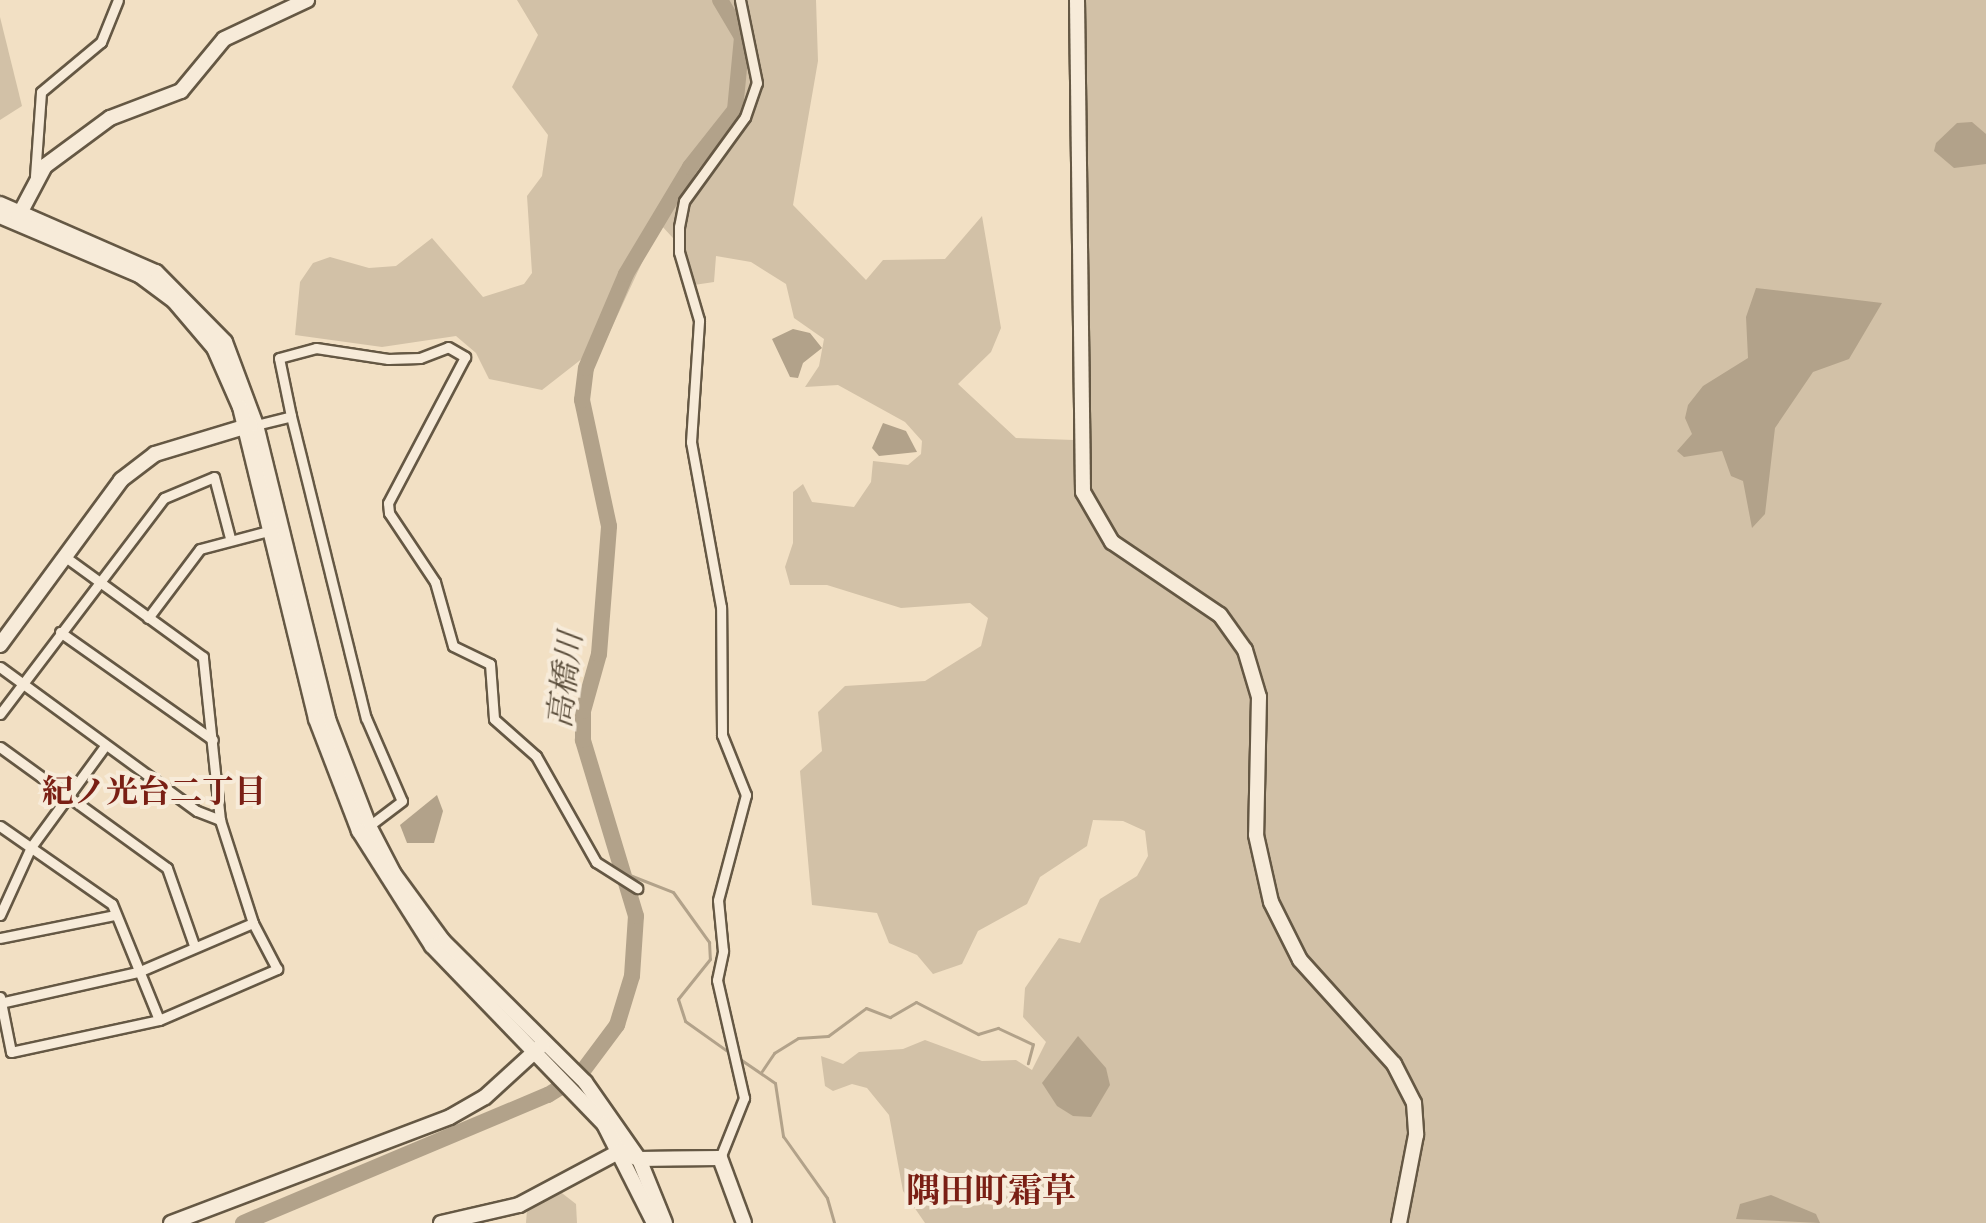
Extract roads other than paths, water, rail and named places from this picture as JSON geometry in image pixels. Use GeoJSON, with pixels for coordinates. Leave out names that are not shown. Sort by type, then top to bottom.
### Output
{"type":"FeatureCollection","features":[{"type":"Feature","properties":{"kind":"street"},"geometry":{"type":"LineString","coordinates":[[33,185],[41,92],[101,42],[118,0]]}},
{"type":"Feature","properties":{"kind":"street"},"geometry":{"type":"LineString","coordinates":[[18,217],[45,166],[110,118],[181,91],[224,39],[307,0]]}},
{"type":"Feature","properties":{"kind":"street"},"geometry":{"type":"LineString","coordinates":[[740,0],[757,83],[745,117],[684,201],[679,240],[699,320],[691,442],[721,607],[722,735],[746,795],[718,900],[723,951],[717,980],[744,1098],[739,1123],[720,1158],[744,1223]]}},
{"type":"Feature","properties":{"kind":"street"},"geometry":{"type":"LineString","coordinates":[[1077,0],[1083,492],[1112,542],[1220,615],[1245,650],[1259,697],[1256,835],[1271,902],[1300,960],[1394,1064],[1414,1103],[1415,1147],[1399,1223]]}},
{"type":"Feature","properties":{"kind":"street"},"geometry":{"type":"LineString","coordinates":[[0,204],[18,217]]}},
{"type":"Feature","properties":{"kind":"street"},"geometry":{"type":"LineString","coordinates":[[0,216],[18,217],[116,251],[180,290],[225,342],[328,719],[369,826],[401,884],[443,941],[541,1046]]}},
{"type":"Feature","properties":{"kind":"street"},"geometry":{"type":"LineString","coordinates":[[369,826],[402,801],[366,718],[279,358],[316,348],[420,358],[448,347],[465,357],[388,503],[389,513],[435,582],[453,646],[490,664],[494,719],[536,756],[596,862],[637,888]]}},
{"type":"Feature","properties":{"kind":"street"},"geometry":{"type":"LineString","coordinates":[[0,645],[112,490],[143,461],[250,425],[291,416]]}},
{"type":"Feature","properties":{"kind":"street"},"geometry":{"type":"LineString","coordinates":[[250,425],[316,719],[359,831],[432,946],[556,1060],[639,1159],[665,1223]]}},
{"type":"Feature","properties":{"kind":"street"},"geometry":{"type":"LineString","coordinates":[[0,714],[154,506],[199,479],[214,477],[230,538]]}},
{"type":"Feature","properties":{"kind":"street"},"geometry":{"type":"LineString","coordinates":[[148,618],[194,555],[230,538],[272,530]]}},
{"type":"Feature","properties":{"kind":"street"},"geometry":{"type":"LineString","coordinates":[[0,997],[11,1052],[159,1020],[277,969],[253,923],[220,820],[203,657],[64,556]]}},
{"type":"Feature","properties":{"kind":"street"},"geometry":{"type":"LineString","coordinates":[[60,632],[213,740]]}},
{"type":"Feature","properties":{"kind":"street"},"geometry":{"type":"LineString","coordinates":[[0,667],[197,811],[220,820]]}},
{"type":"Feature","properties":{"kind":"street"},"geometry":{"type":"LineString","coordinates":[[0,915],[31,847],[105,746]]}},
{"type":"Feature","properties":{"kind":"street"},"geometry":{"type":"LineString","coordinates":[[0,747],[167,868],[194,945]]}},
{"type":"Feature","properties":{"kind":"street"},"geometry":{"type":"LineString","coordinates":[[0,826],[112,904],[159,1020]]}},
{"type":"Feature","properties":{"kind":"street"},"geometry":{"type":"LineString","coordinates":[[0,938],[115,915]]}},
{"type":"Feature","properties":{"kind":"street"},"geometry":{"type":"LineString","coordinates":[[0,1003],[138,972],[194,945],[253,923]]}},
{"type":"Feature","properties":{"kind":"street"},"geometry":{"type":"LineString","coordinates":[[171,1223],[450,1117],[485,1097],[541,1046]]}},
{"type":"Feature","properties":{"kind":"street"},"geometry":{"type":"LineString","coordinates":[[580,1085],[620,1151],[654,1223]]}},
{"type":"Feature","properties":{"kind":"street"},"geometry":{"type":"LineString","coordinates":[[620,1151],[639,1159],[720,1158]]}},
{"type":"Feature","properties":{"kind":"street"},"geometry":{"type":"LineString","coordinates":[[441,1223],[519,1205],[620,1151]]}},
{"type":"Feature","properties":{"kind":"waterway","name":"高橋川"},"geometry":{"type":"LineString","coordinates":[[243,1223],[548,1095],[579,1076],[617,1025],[632,976],[636,916],[583,740],[583,711],[599,654],[609,526],[582,400],[586,368],[626,274],[690,167],[735,110],[742,37],[720,0]]}},
{"type":"Feature","properties":{"kind":"waterway"},"geometry":{"type":"LineString","coordinates":[[627,874],[673,892],[709,942],[710,959],[678,999],[685,1021],[730,1053]]}},
{"type":"Feature","properties":{"kind":"waterway"},"geometry":{"type":"LineString","coordinates":[[762,1071],[774,1053],[798,1038],[828,1036],[866,1008],[890,1017],[916,1002],[978,1034],[998,1028],[1033,1044],[1028,1063]]}},
{"type":"Feature","properties":{"kind":"waterway"},"geometry":{"type":"LineString","coordinates":[[737,1057],[775,1083],[783,1136],[827,1198],[834,1223]]}},
{"type":"Feature","properties":{"kind":"district","name":"紀ノ光台二丁目"},"geometry":{"type":"Point","coordinates":[154,792]}},
{"type":"Feature","properties":{"kind":"district","name":"隅田町霜草"},"geometry":{"type":"Point","coordinates":[991,1192]}}]}
